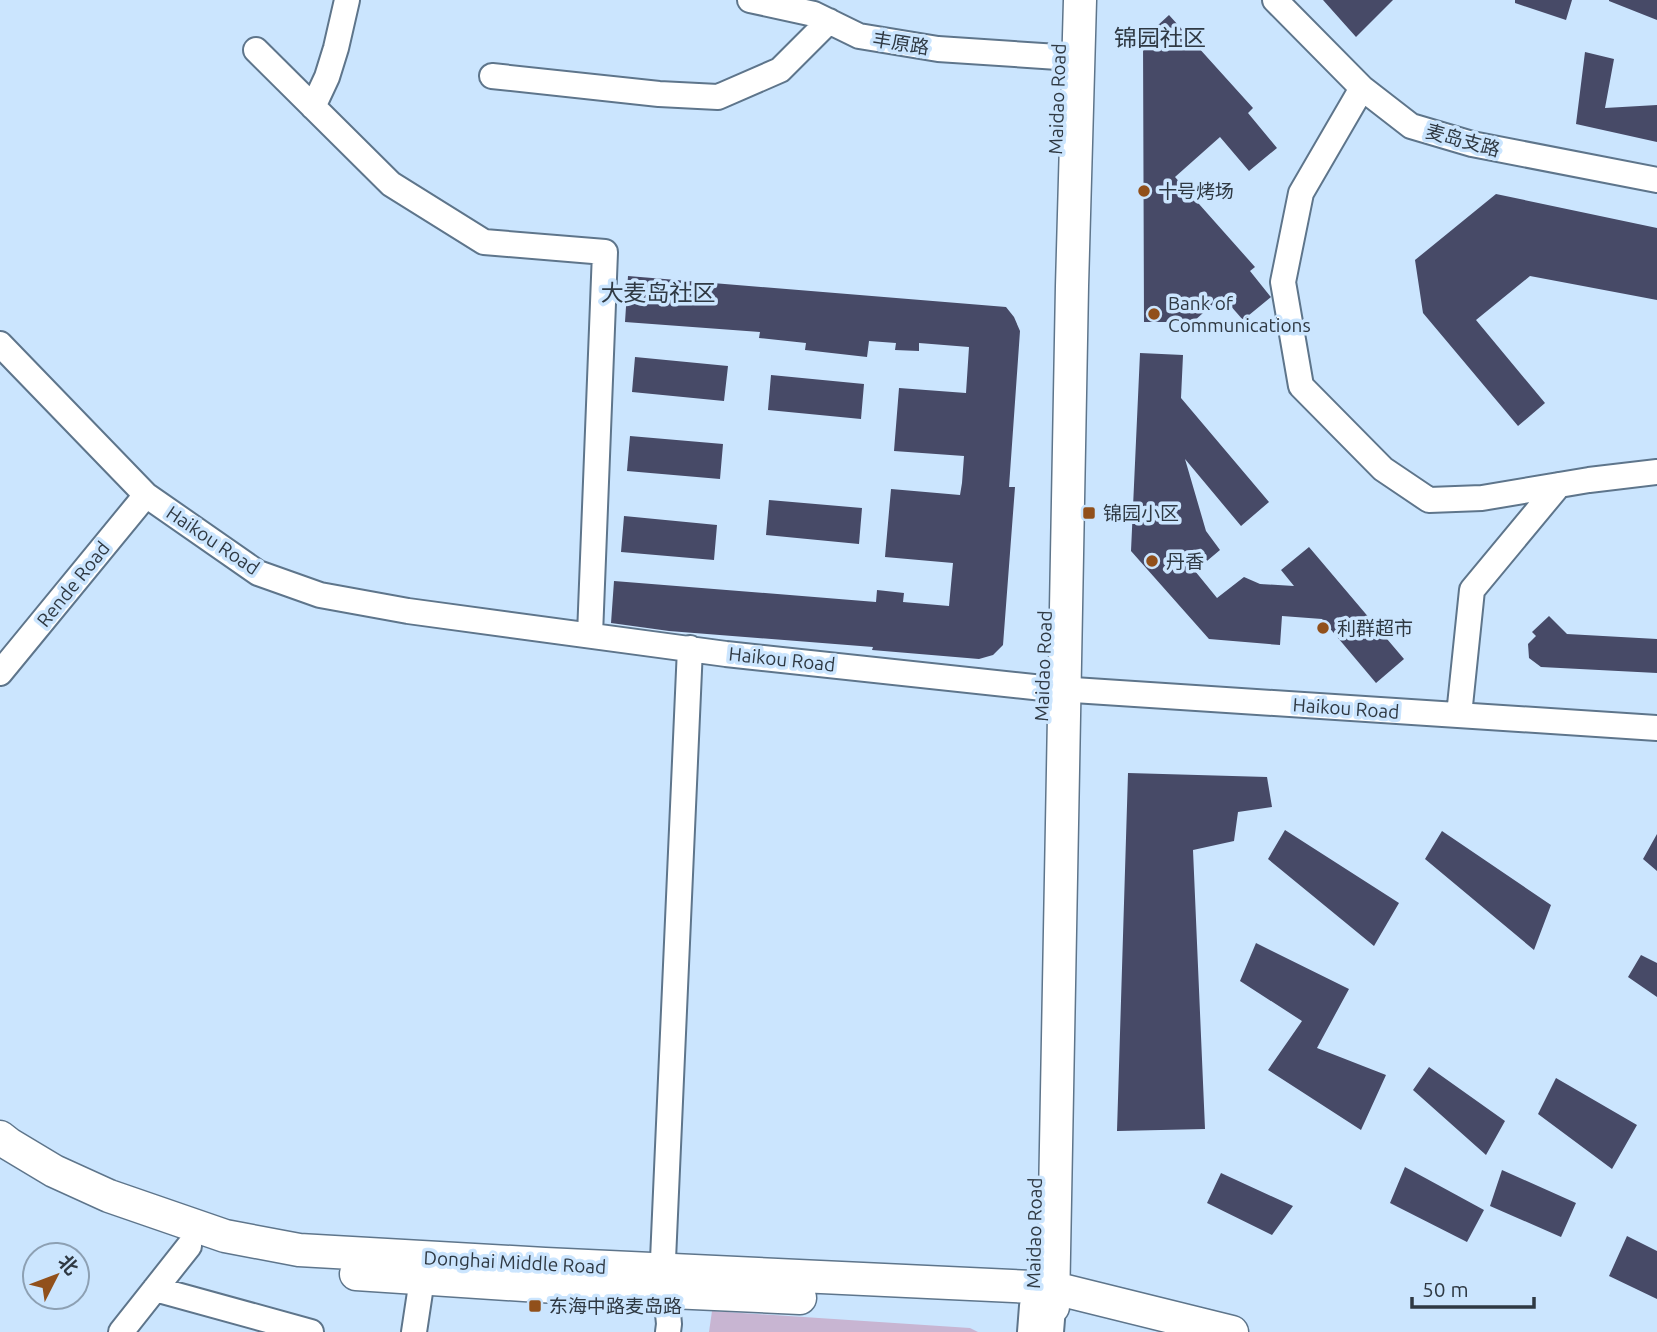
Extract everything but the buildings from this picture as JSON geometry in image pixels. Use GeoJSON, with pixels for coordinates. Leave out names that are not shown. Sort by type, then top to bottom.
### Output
{"type":"FeatureCollection","features":[{"type":"Feature","properties":{"kind":"main road","name":"Maidao Road"},"geometry":{"type":"LineString","coordinates":[[1042,1309],[1053,689],[1060,0]]}},
{"type":"Feature","properties":{"kind":"main road","name":"Maidao Road"},"geometry":{"type":"LineString","coordinates":[[1053,689],[1072,286],[1080,0]]}},
{"type":"Feature","properties":{"kind":"main road","name":"Donghai Middle Road"},"geometry":{"type":"LineString","coordinates":[[0,1137],[54,1171],[109,1196],[225,1236],[299,1250],[1042,1309]]}},
{"type":"Feature","properties":{"kind":"main road","name":"Donghai Middle Road"},"geometry":{"type":"LineString","coordinates":[[0,1158],[42,1186],[99,1212],[222,1257],[292,1270],[422,1279],[665,1281]]}},
{"type":"Feature","properties":{"kind":"main road"},"geometry":{"type":"LineString","coordinates":[[1042,1309],[1154,1332]]}},
{"type":"Feature","properties":{"kind":"main road"},"geometry":{"type":"LineString","coordinates":[[1042,1309],[1233,1332]]}},
{"type":"Feature","properties":{"kind":"street"},"geometry":{"type":"LineString","coordinates":[[313,107],[330,67],[346,0]]}},
{"type":"Feature","properties":{"kind":"street","name":"丰原路"},"geometry":{"type":"LineString","coordinates":[[750,0],[814,14],[859,36],[938,49],[1058,57]]}},
{"type":"Feature","properties":{"kind":"street","name":"麦岛支路"},"geometry":{"type":"LineString","coordinates":[[1275,0],[1362,88],[1411,126],[1472,144],[1657,180]]}},
{"type":"Feature","properties":{"kind":"street"},"geometry":{"type":"LineString","coordinates":[[492,76],[659,94],[718,97],[780,70],[829,21]]}},
{"type":"Feature","properties":{"kind":"street"},"geometry":{"type":"LineString","coordinates":[[256,50],[391,184],[484,242],[605,252],[590,635]]}},
{"type":"Feature","properties":{"kind":"street"},"geometry":{"type":"LineString","coordinates":[[1362,88],[1301,193],[1293,231],[1283,282],[1301,386],[1383,468],[1429,500],[1482,498],[1657,472]]}},
{"type":"Feature","properties":{"kind":"street","name":"Haikou Road"},"geometry":{"type":"LineString","coordinates":[[0,344],[146,495],[258,573],[320,595],[408,611],[690,649],[1053,689],[1657,729]]}},
{"type":"Feature","properties":{"kind":"street"},"geometry":{"type":"LineString","coordinates":[[1459,715],[1472,590],[1559,485]]}},
{"type":"Feature","properties":{"kind":"street","name":"Rende Road"},"geometry":{"type":"LineString","coordinates":[[0,673],[146,495]]}},
{"type":"Feature","properties":{"kind":"street"},"geometry":{"type":"LineString","coordinates":[[668,1332],[665,1281],[690,649]]}},
{"type":"Feature","properties":{"kind":"street"},"geometry":{"type":"LineString","coordinates":[[121,1332],[189,1246]]}},
{"type":"Feature","properties":{"kind":"street"},"geometry":{"type":"LineString","coordinates":[[414,1332],[422,1279]]}},
{"type":"Feature","properties":{"kind":"street"},"geometry":{"type":"LineString","coordinates":[[155,1289],[285,1329],[311,1332]]}},
{"type":"Feature","properties":{"kind":"shaded area"},"geometry":{"type":"Polygon","coordinates":[[[712,1311],[970,1328],[978,1332],[709,1332],[712,1311]]]}},
{"type":"Feature","properties":{"kind":"place","name":"十号烤场"},"geometry":{"type":"Point","coordinates":[1144,191]}},
{"type":"Feature","properties":{"kind":"place","name":"Bank of Communications"},"geometry":{"type":"Point","coordinates":[1154,314]}},
{"type":"Feature","properties":{"kind":"place","name":"锦园小区"},"geometry":{"type":"Point","coordinates":[1089,513]}},
{"type":"Feature","properties":{"kind":"place","name":"丹香"},"geometry":{"type":"Point","coordinates":[1152,561]}},
{"type":"Feature","properties":{"kind":"place","name":"利群超市"},"geometry":{"type":"Point","coordinates":[1323,628]}},
{"type":"Feature","properties":{"kind":"place","name":"东海中路麦岛路"},"geometry":{"type":"Point","coordinates":[535,1306]}},
{"type":"Feature","properties":{"kind":"district","name":"锦园社区"},"geometry":{"type":"Point","coordinates":[1160,38]}},
{"type":"Feature","properties":{"kind":"district","name":"大麦岛社区"},"geometry":{"type":"Point","coordinates":[658,293]}}]}
